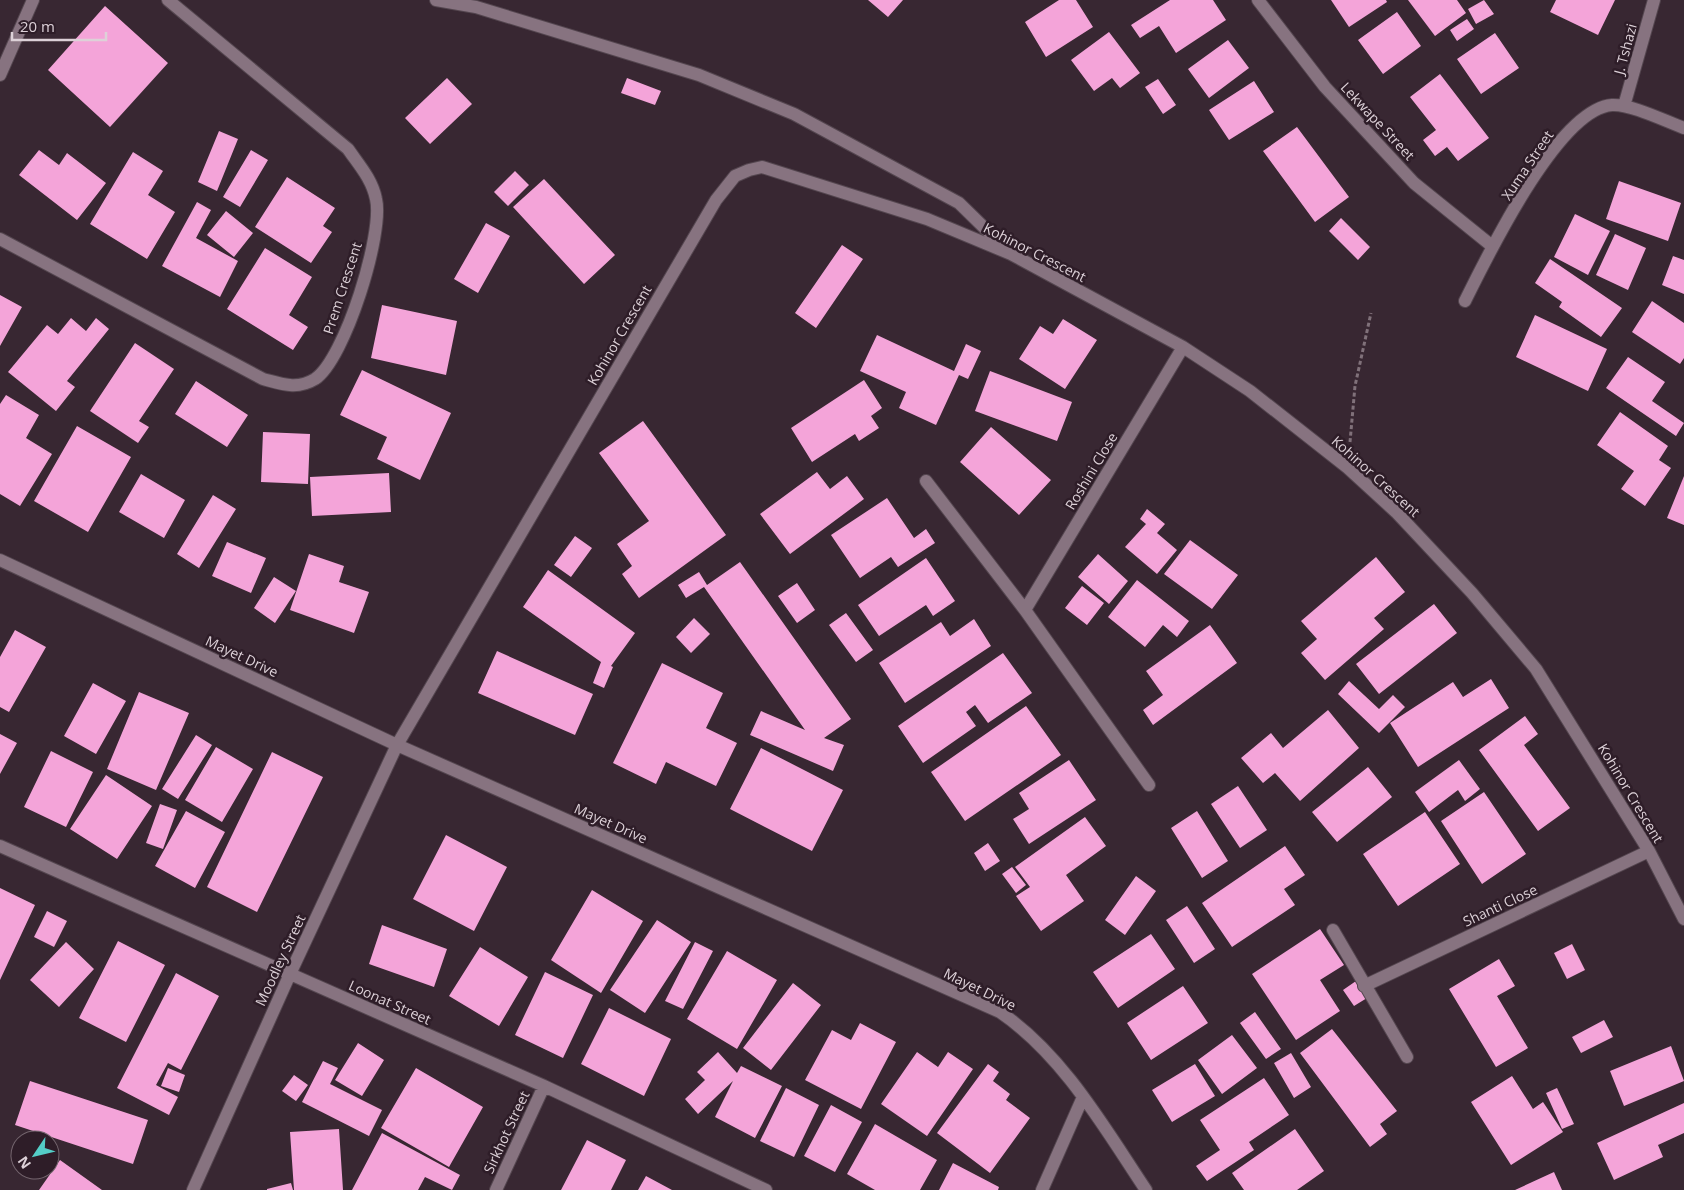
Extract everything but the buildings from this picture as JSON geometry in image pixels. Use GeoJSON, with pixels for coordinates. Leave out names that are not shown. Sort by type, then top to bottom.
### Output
{"type":"FeatureCollection","features":[{"type":"Feature","properties":{"kind":"street"},"geometry":{"type":"LineString","coordinates":[[0,76],[33,0]]}},
{"type":"Feature","properties":{"kind":"street","name":"Prem Crescent"},"geometry":{"type":"LineString","coordinates":[[0,239],[264,379],[292,387],[315,379],[323,371],[336,352],[357,301],[376,234],[376,199],[370,180],[348,149],[168,0]]}},
{"type":"Feature","properties":{"kind":"street"},"geometry":{"type":"LineString","coordinates":[[436,0],[476,7],[699,74],[794,114],[958,203],[1011,254]]}},
{"type":"Feature","properties":{"kind":"street","name":"Lekwape Street"},"geometry":{"type":"LineString","coordinates":[[1258,0],[1325,87],[1414,184],[1492,246]]}},
{"type":"Feature","properties":{"kind":"street","name":"J. Tshazi"},"geometry":{"type":"LineString","coordinates":[[1624,106],[1654,0]]}},
{"type":"Feature","properties":{"kind":"street","name":"Xuma Street"},"geometry":{"type":"LineString","coordinates":[[1465,302],[1492,246],[1542,165],[1568,132],[1597,109],[1612,105],[1624,106],[1684,128]]}},
{"type":"Feature","properties":{"kind":"street","name":"Kohinor Crescent"},"geometry":{"type":"LineString","coordinates":[[398,745],[716,200],[735,176],[762,167],[927,219],[1011,254],[1183,347],[1250,391],[1348,468],[1409,525],[1472,592],[1536,668],[1649,851],[1684,918]]}},
{"type":"Feature","properties":{"kind":"street","name":"Roshini Close"},"geometry":{"type":"LineString","coordinates":[[1025,610],[1183,347]]}},
{"type":"Feature","properties":{"kind":"street"},"geometry":{"type":"LineString","coordinates":[[926,481],[1025,610],[1149,785]]}},
{"type":"Feature","properties":{"kind":"street","name":"Mayet Drive"},"geometry":{"type":"LineString","coordinates":[[0,560],[398,745],[1000,1012],[1021,1026],[1045,1049],[1083,1097],[1146,1190]]}},
{"type":"Feature","properties":{"kind":"street","name":"Moodley Street"},"geometry":{"type":"LineString","coordinates":[[193,1190],[290,974],[398,745]]}},
{"type":"Feature","properties":{"kind":"street","name":"Loonat Street"},"geometry":{"type":"LineString","coordinates":[[0,846],[544,1086],[765,1190]]}},
{"type":"Feature","properties":{"kind":"street","name":"Shanti Close"},"geometry":{"type":"LineString","coordinates":[[1364,986],[1649,851]]}},
{"type":"Feature","properties":{"kind":"street"},"geometry":{"type":"LineString","coordinates":[[1333,930],[1407,1057]]}},
{"type":"Feature","properties":{"kind":"street","name":"Sirkhot Street"},"geometry":{"type":"LineString","coordinates":[[496,1190],[544,1086]]}},
{"type":"Feature","properties":{"kind":"street"},"geometry":{"type":"LineString","coordinates":[[1042,1190],[1083,1097]]}},
{"type":"Feature","properties":{"kind":"path"},"geometry":{"type":"LineString","coordinates":[[1348,468],[1355,386],[1370,314]]}}]}
